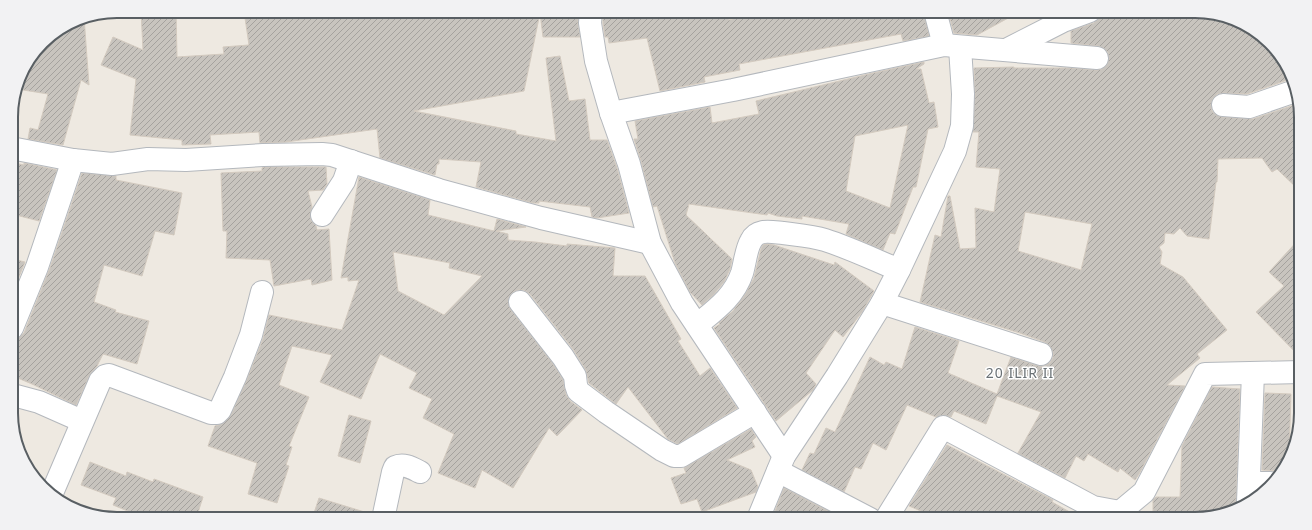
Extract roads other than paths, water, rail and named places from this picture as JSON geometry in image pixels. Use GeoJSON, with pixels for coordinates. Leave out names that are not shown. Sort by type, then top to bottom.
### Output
{"type":"FeatureCollection","features":[{"type":"Feature","properties":{"kind":"street"},"geometry":{"type":"LineString","coordinates":[[590,18],[596,62],[611,113],[629,164],[650,243],[682,303],[755,412],[781,464],[859,512]]}},
{"type":"Feature","properties":{"kind":"street"},"geometry":{"type":"LineString","coordinates":[[761,512],[781,464],[838,376],[882,303],[899,270],[954,151],[962,126],[964,94],[952,46],[938,18]]}},
{"type":"Feature","properties":{"kind":"street"},"geometry":{"type":"LineString","coordinates":[[1006,50],[1056,24],[1072,18]]}},
{"type":"Feature","properties":{"kind":"street"},"geometry":{"type":"LineString","coordinates":[[611,113],[952,46],[1096,58]]}},
{"type":"Feature","properties":{"kind":"street"},"geometry":{"type":"LineString","coordinates":[[1223,105],[1249,107],[1291,92]]}},
{"type":"Feature","properties":{"kind":"street"},"geometry":{"type":"LineString","coordinates":[[18,149],[73,160],[112,164],[148,159],[186,160],[263,155],[332,155],[439,190],[534,216],[650,243]]}},
{"type":"Feature","properties":{"kind":"street"},"geometry":{"type":"LineString","coordinates":[[18,313],[37,267],[73,160]]}},
{"type":"Feature","properties":{"kind":"street"},"geometry":{"type":"LineString","coordinates":[[322,215],[344,181],[351,161]]}},
{"type":"Feature","properties":{"kind":"street"},"geometry":{"type":"LineString","coordinates":[[696,325],[730,296],[742,273],[750,241],[755,235],[764,231],[803,235],[824,240],[899,270]]}},
{"type":"Feature","properties":{"kind":"street"},"geometry":{"type":"LineString","coordinates":[[54,489],[100,381],[105,376],[109,375],[211,413],[220,410],[251,335],[262,292]]}},
{"type":"Feature","properties":{"kind":"street"},"geometry":{"type":"LineString","coordinates":[[520,302],[563,357],[575,376],[578,391],[662,450],[674,456],[681,456],[755,412]]}},
{"type":"Feature","properties":{"kind":"street"},"geometry":{"type":"LineString","coordinates":[[882,303],[1041,354]]}},
{"type":"Feature","properties":{"kind":"street"},"geometry":{"type":"LineString","coordinates":[[1121,512],[1144,492],[1205,374],[1294,372]]}},
{"type":"Feature","properties":{"kind":"street"},"geometry":{"type":"LineString","coordinates":[[1253,373],[1255,489]]}},
{"type":"Feature","properties":{"kind":"street"},"geometry":{"type":"LineString","coordinates":[[18,396],[39,402],[82,422]]}},
{"type":"Feature","properties":{"kind":"street"},"geometry":{"type":"LineString","coordinates":[[890,512],[943,427],[1093,507],[1109,512]]}},
{"type":"Feature","properties":{"kind":"street"},"geometry":{"type":"LineString","coordinates":[[384,512],[395,466],[404,465],[420,472]]}},
{"type":"Feature","properties":{"kind":"district","name":"20 ILIR II"},"geometry":{"type":"Point","coordinates":[1020,373]}}]}
